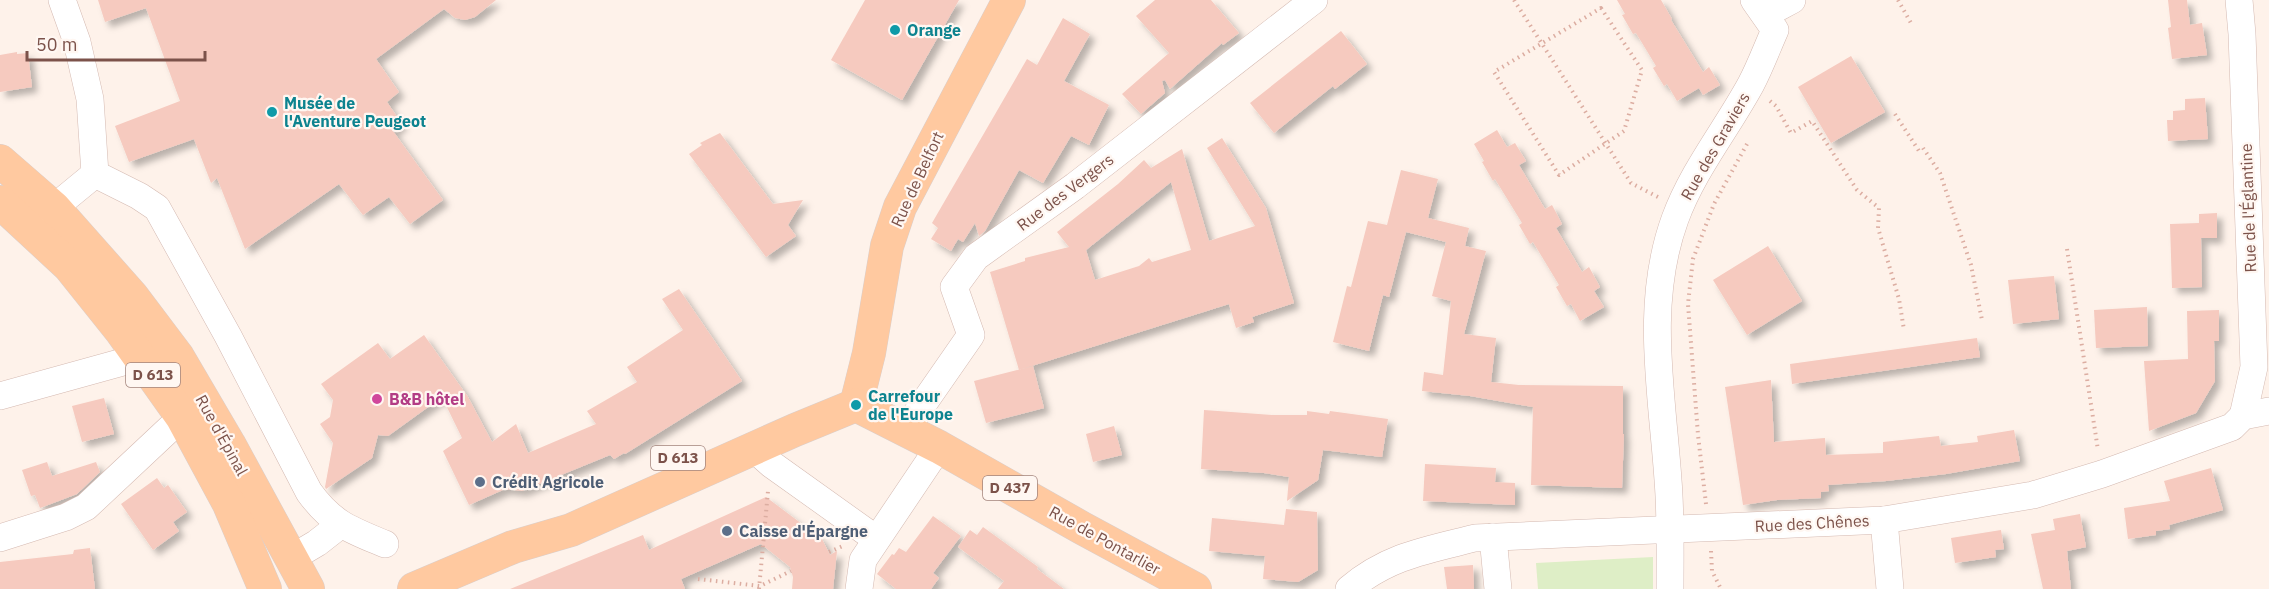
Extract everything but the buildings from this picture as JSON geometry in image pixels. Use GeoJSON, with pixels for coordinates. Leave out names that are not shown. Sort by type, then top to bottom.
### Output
{"type":"FeatureCollection","features":[{"type":"Feature","properties":{"kind":"main road","name":"Rue de Belfort"},"geometry":{"type":"LineString","coordinates":[[856,405],[869,353],[887,246],[900,207],[1009,0]]}},
{"type":"Feature","properties":{"kind":"main road","name":"Rue d'Épinal"},"geometry":{"type":"LineString","coordinates":[[0,161],[54,208],[132,296],[178,357],[193,410],[265,589]]}},
{"type":"Feature","properties":{"kind":"main road","name":"Rue d'Épinal"},"geometry":{"type":"LineString","coordinates":[[0,202],[69,266],[141,357],[193,410],[308,589]]}},
{"type":"Feature","properties":{"kind":"main road","name":"Rue de Pontarlier"},"geometry":{"type":"LineString","coordinates":[[856,405],[939,447],[1157,581],[1195,589]]}},
{"type":"Feature","properties":{"kind":"main road","name":"D 613"},"geometry":{"type":"LineString","coordinates":[[513,547],[571,530],[762,456],[856,405]]}},
{"type":"Feature","properties":{"kind":"main road","name":"D 613"},"geometry":{"type":"LineString","coordinates":[[513,547],[563,510],[784,411],[856,405]]}},
{"type":"Feature","properties":{"kind":"main road"},"geometry":{"type":"LineString","coordinates":[[414,589],[513,547]]}},
{"type":"Feature","properties":{"kind":"street"},"geometry":{"type":"LineString","coordinates":[[62,0],[77,42],[90,99],[95,174]]}},
{"type":"Feature","properties":{"kind":"street","name":"Rue des Vergers"},"geometry":{"type":"LineString","coordinates":[[905,430],[971,335],[954,287],[976,257],[1075,186],[1314,0]]}},
{"type":"Feature","properties":{"kind":"street","name":"Rue des Graviers"},"geometry":{"type":"LineString","coordinates":[[1670,589],[1668,479],[1658,368],[1656,306],[1665,252],[1692,180],[1756,74],[1775,30],[1760,7],[1792,0]]}},
{"type":"Feature","properties":{"kind":"street","name":"Rue de l'Églantine"},"geometry":{"type":"LineString","coordinates":[[2239,0],[2243,46],[2254,367],[2243,416]]}},
{"type":"Feature","properties":{"kind":"street"},"geometry":{"type":"LineString","coordinates":[[29,228],[95,174]]}},
{"type":"Feature","properties":{"kind":"street"},"geometry":{"type":"LineString","coordinates":[[95,174],[139,196],[157,208],[228,336],[309,492],[319,506],[340,525],[386,544]]}},
{"type":"Feature","properties":{"kind":"street"},"geometry":{"type":"LineString","coordinates":[[0,396],[141,357]]}},
{"type":"Feature","properties":{"kind":"street"},"geometry":{"type":"LineString","coordinates":[[0,538],[66,517],[86,507],[193,410]]}},
{"type":"Feature","properties":{"kind":"street","name":"Rue des Chênes"},"geometry":{"type":"LineString","coordinates":[[1349,589],[1367,574],[1390,561],[1475,538],[1884,519],[2033,495],[2102,474],[2232,427],[2243,416],[2269,411]]}},
{"type":"Feature","properties":{"kind":"street"},"geometry":{"type":"LineString","coordinates":[[866,584],[863,560],[939,447]]}},
{"type":"Feature","properties":{"kind":"street"},"geometry":{"type":"LineString","coordinates":[[762,456],[876,538]]}},
{"type":"Feature","properties":{"kind":"street"},"geometry":{"type":"LineString","coordinates":[[1884,519],[1890,589]]}},
{"type":"Feature","properties":{"kind":"street"},"geometry":{"type":"LineString","coordinates":[[290,559],[317,543],[340,525]]}},
{"type":"Feature","properties":{"kind":"street"},"geometry":{"type":"LineString","coordinates":[[1493,537],[1498,589]]}},
{"type":"Feature","properties":{"kind":"path"},"geometry":{"type":"LineString","coordinates":[[1514,0],[1631,183],[1680,209],[1708,220]]}},
{"type":"Feature","properties":{"kind":"path"},"geometry":{"type":"LineString","coordinates":[[1898,0],[1911,23]]}},
{"type":"Feature","properties":{"kind":"path"},"geometry":{"type":"LineString","coordinates":[[1602,8],[1642,70],[1624,131],[1606,144],[1559,175],[1494,72],[1602,8]]}},
{"type":"Feature","properties":{"kind":"path"},"geometry":{"type":"LineString","coordinates":[[1764,109],[1767,99],[1776,106],[1791,133],[1812,121],[1857,190],[1879,208],[1878,228],[1899,299],[1904,330]]}},
{"type":"Feature","properties":{"kind":"path"},"geometry":{"type":"LineString","coordinates":[[1895,114],[1940,173],[1971,265],[1982,320]]}},
{"type":"Feature","properties":{"kind":"path"},"geometry":{"type":"LineString","coordinates":[[1721,589],[1712,571],[1688,304],[1693,259],[1714,204],[1751,137]]}},
{"type":"Feature","properties":{"kind":"path"},"geometry":{"type":"LineString","coordinates":[[2067,249],[2102,474]]}},
{"type":"Feature","properties":{"kind":"path"},"geometry":{"type":"LineString","coordinates":[[760,588],[762,456]]}},
{"type":"Feature","properties":{"kind":"path"},"geometry":{"type":"LineString","coordinates":[[698,579],[760,588],[791,571]]}},
{"type":"Feature","properties":{"kind":"green space"},"geometry":{"type":"Polygon","coordinates":[[[1653,557],[1653,589],[1538,589],[1536,563],[1653,557]]]}},
{"type":"Feature","properties":{"kind":"place","name":"Orange"},"geometry":{"type":"Point","coordinates":[895,30]}},
{"type":"Feature","properties":{"kind":"place","name":"Musée de l'Aventure Peugeot"},"geometry":{"type":"Point","coordinates":[272,112]}},
{"type":"Feature","properties":{"kind":"place","name":"B&B hôtel"},"geometry":{"type":"Point","coordinates":[377,399]}},
{"type":"Feature","properties":{"kind":"place","name":"Carrefour de l'Europe"},"geometry":{"type":"Point","coordinates":[856,405]}},
{"type":"Feature","properties":{"kind":"place","name":"Crédit Agricole"},"geometry":{"type":"Point","coordinates":[480,482]}},
{"type":"Feature","properties":{"kind":"place","name":"Caisse d'Épargne"},"geometry":{"type":"Point","coordinates":[727,531]}}]}
